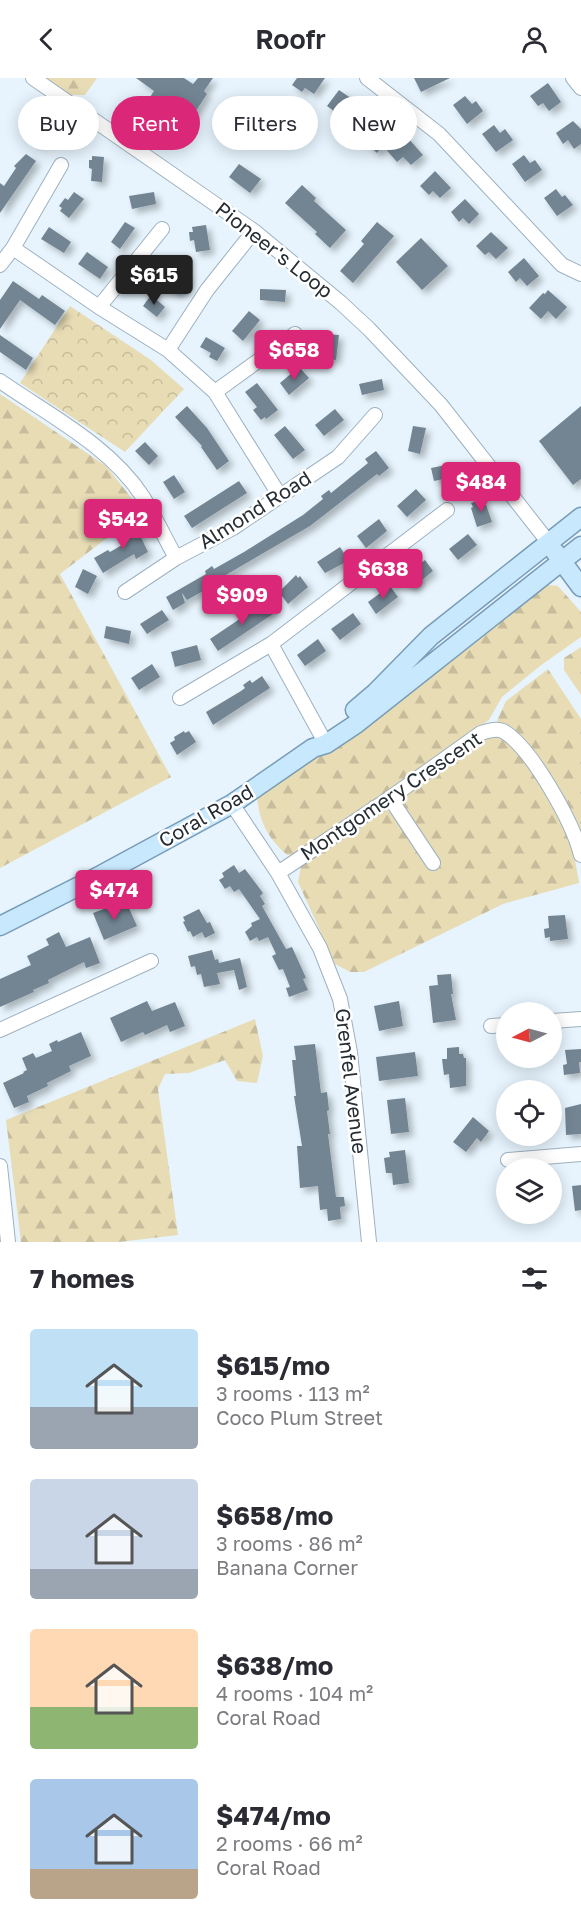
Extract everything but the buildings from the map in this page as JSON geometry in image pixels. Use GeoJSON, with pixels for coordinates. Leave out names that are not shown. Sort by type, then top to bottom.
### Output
{"type":"FeatureCollection","features":[{"type":"Feature","properties":{"kind":"main road","name":"Coral Road"},"geometry":{"type":"LineString","coordinates":[[320,743],[375,693],[431,636],[581,517]]}},
{"type":"Feature","properties":{"kind":"main road"},"geometry":{"type":"LineString","coordinates":[[549,543],[581,587]]}},
{"type":"Feature","properties":{"kind":"main road","name":"Coral Road"},"geometry":{"type":"LineString","coordinates":[[0,926],[232,804],[320,743],[356,724],[581,546]]}},
{"type":"Feature","properties":{"kind":"street","name":"Pioneer's Loop"},"geometry":{"type":"LineString","coordinates":[[33,78],[254,231],[341,303],[441,405],[549,543]]}},
{"type":"Feature","properties":{"kind":"street"},"geometry":{"type":"LineString","coordinates":[[573,78],[581,88]]}},
{"type":"Feature","properties":{"kind":"street"},"geometry":{"type":"LineString","coordinates":[[371,79],[439,134],[562,265],[581,274]]}},
{"type":"Feature","properties":{"kind":"street"},"geometry":{"type":"LineString","coordinates":[[0,265],[13,248],[61,165]]}},
{"type":"Feature","properties":{"kind":"street"},"geometry":{"type":"LineString","coordinates":[[99,307],[162,229]]}},
{"type":"Feature","properties":{"kind":"street"},"geometry":{"type":"LineString","coordinates":[[168,350],[207,290],[254,231]]}},
{"type":"Feature","properties":{"kind":"street"},"geometry":{"type":"LineString","coordinates":[[13,248],[99,307],[168,350],[215,392],[280,496]]}},
{"type":"Feature","properties":{"kind":"street"},"geometry":{"type":"LineString","coordinates":[[215,392],[295,334]]}},
{"type":"Feature","properties":{"kind":"street"},"geometry":{"type":"LineString","coordinates":[[0,381],[97,447],[121,470],[142,496],[176,558]]}},
{"type":"Feature","properties":{"kind":"street","name":"Almond Road"},"geometry":{"type":"LineString","coordinates":[[125,592],[176,558],[222,535],[338,457],[375,415]]}},
{"type":"Feature","properties":{"kind":"street"},"geometry":{"type":"LineString","coordinates":[[180,698],[271,644],[447,510]]}},
{"type":"Feature","properties":{"kind":"street"},"geometry":{"type":"LineString","coordinates":[[271,644],[320,743]]}},
{"type":"Feature","properties":{"kind":"street","name":"Montgomery Crescent"},"geometry":{"type":"LineString","coordinates":[[278,873],[390,798],[481,733],[491,730],[501,730],[525,750],[557,800],[581,855]]}},
{"type":"Feature","properties":{"kind":"street"},"geometry":{"type":"LineString","coordinates":[[390,798],[433,863]]}},
{"type":"Feature","properties":{"kind":"street","name":"Grenfel Avenue"},"geometry":{"type":"LineString","coordinates":[[232,804],[278,873],[320,948],[340,999],[350,1052],[369,1242]]}},
{"type":"Feature","properties":{"kind":"street"},"geometry":{"type":"LineString","coordinates":[[0,1030],[151,961]]}},
{"type":"Feature","properties":{"kind":"street"},"geometry":{"type":"LineString","coordinates":[[562,1020],[581,1019]]}},
{"type":"Feature","properties":{"kind":"street"},"geometry":{"type":"LineString","coordinates":[[491,1026],[496,1026]]}},
{"type":"Feature","properties":{"kind":"street"},"geometry":{"type":"LineString","coordinates":[[532,1158],[581,1154]]}},
{"type":"Feature","properties":{"kind":"street"},"geometry":{"type":"LineString","coordinates":[[0,1166],[8,1242]]}},
{"type":"Feature","properties":{"kind":"green space"},"geometry":{"type":"Polygon","coordinates":[[[47,78],[97,78],[85,95],[69,95],[47,78]]]}},
{"type":"Feature","properties":{"kind":"green space"},"geometry":{"type":"Polygon","coordinates":[[[70,306],[151,360],[184,389],[125,452],[20,383],[70,306]]]}},
{"type":"Feature","properties":{"kind":"green space"},"geometry":{"type":"Polygon","coordinates":[[[0,394],[106,466],[142,511],[60,574],[171,777],[0,868],[0,394]]]}},
{"type":"Feature","properties":{"kind":"green space"},"geometry":{"type":"Polygon","coordinates":[[[549,585],[558,586],[581,612],[581,637],[502,697],[489,720],[297,855],[287,855],[280,849],[262,822],[257,796],[532,592],[549,585]]]}},
{"type":"Feature","properties":{"kind":"green space"},"geometry":{"type":"Polygon","coordinates":[[[581,647],[581,695],[564,670],[564,658],[581,647]]]}},
{"type":"Feature","properties":{"kind":"green space"},"geometry":{"type":"Polygon","coordinates":[[[548,669],[581,719],[581,840],[565,800],[528,748],[497,721],[506,701],[548,669]]]}},
{"type":"Feature","properties":{"kind":"green space"},"geometry":{"type":"Polygon","coordinates":[[[496,734],[523,755],[572,842],[579,883],[503,904],[364,972],[350,972],[335,964],[298,882],[302,861],[382,809],[391,810],[424,861],[402,806],[405,791],[481,735],[496,734]]]}},
{"type":"Feature","properties":{"kind":"green space"},"geometry":{"type":"Polygon","coordinates":[[[255,1019],[263,1056],[257,1083],[237,1081],[225,1060],[189,1073],[165,1074],[158,1089],[178,1235],[119,1242],[21,1242],[6,1120],[255,1019]]]}}]}
